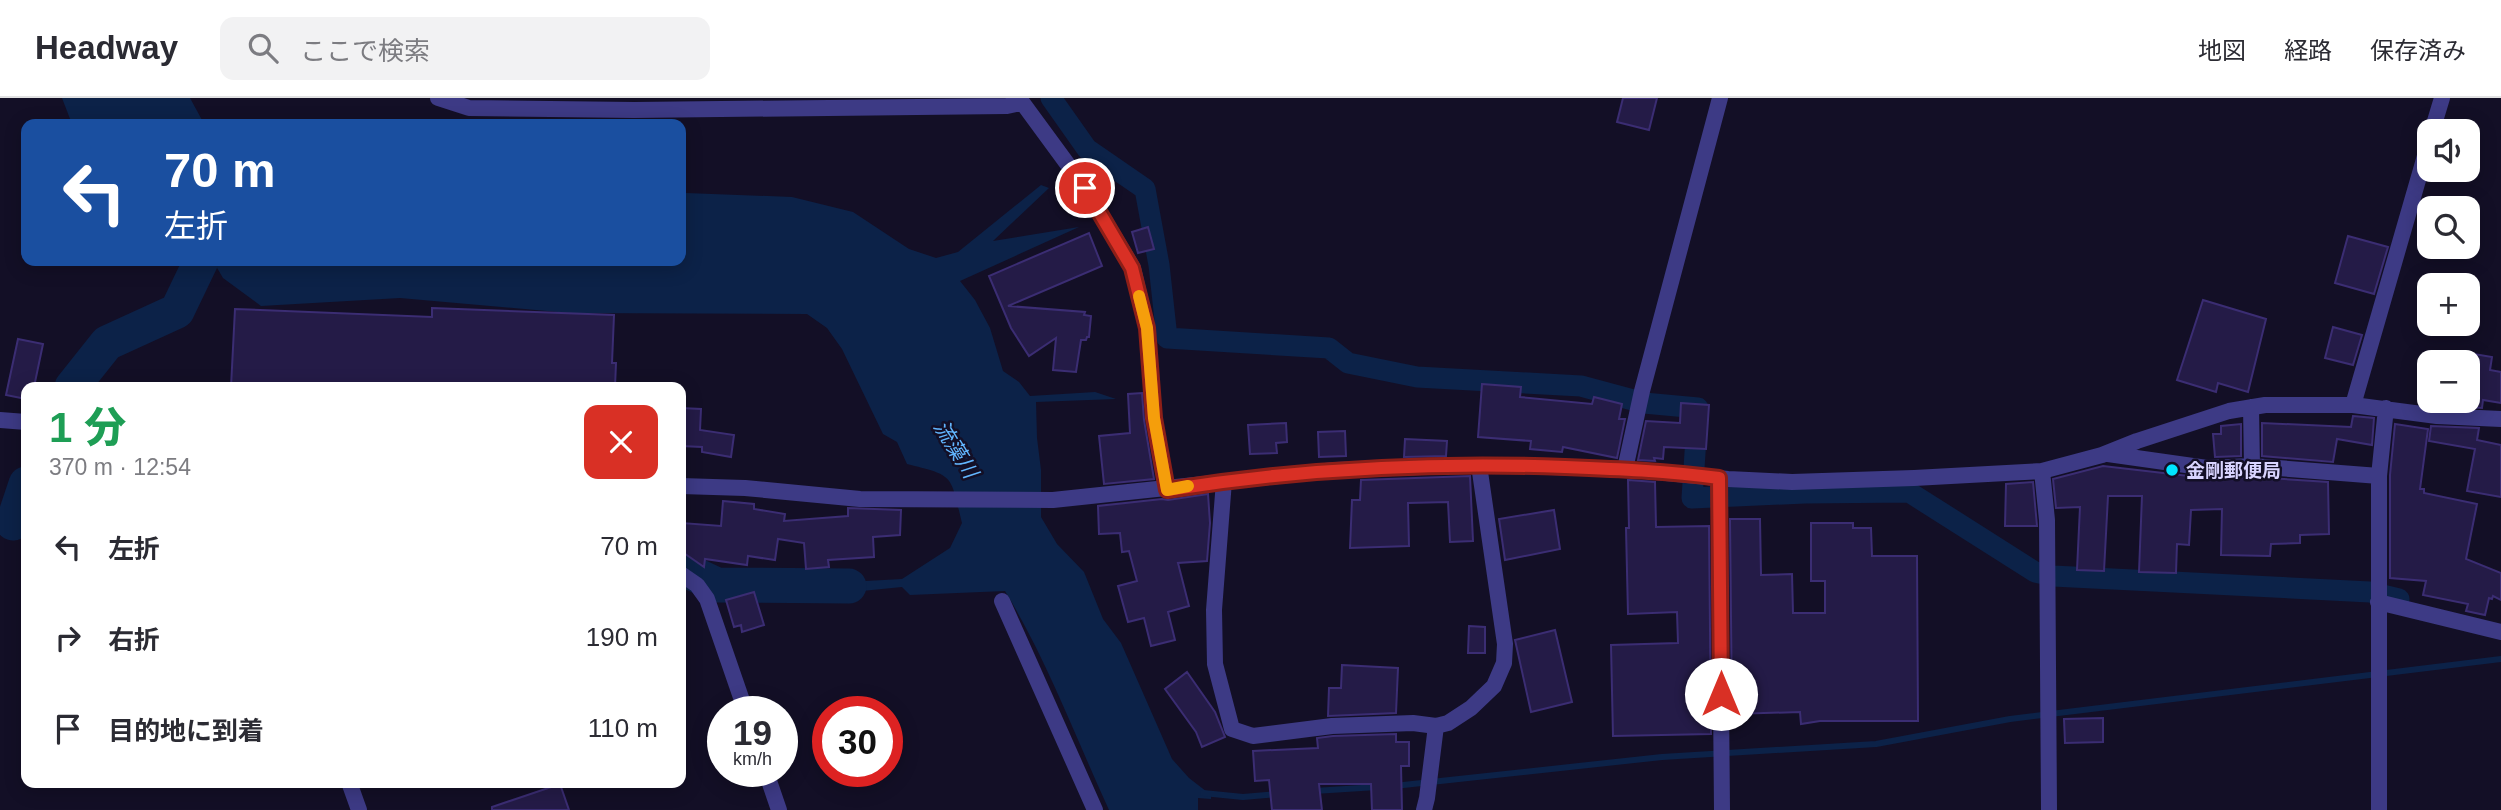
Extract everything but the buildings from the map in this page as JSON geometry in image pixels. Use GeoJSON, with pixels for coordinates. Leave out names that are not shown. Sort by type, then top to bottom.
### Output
{"type":"FeatureCollection","features":[{"type":"Feature","properties":{"kind":"street"},"geometry":{"type":"LineString","coordinates":[[438,98],[469,108],[537,109],[1007,106],[1020,100],[1085,188],[1132,268],[1147,328],[1154,418],[1167,490]]}},
{"type":"Feature","properties":{"kind":"street"},"geometry":{"type":"LineString","coordinates":[[1625,469],[1637,410],[1720,98]]}},
{"type":"Feature","properties":{"kind":"street"},"geometry":{"type":"LineString","coordinates":[[2436,119],[2442,98]]}},
{"type":"Feature","properties":{"kind":"street"},"geometry":{"type":"LineString","coordinates":[[2353,405],[2417,182]]}},
{"type":"Feature","properties":{"kind":"street"},"geometry":{"type":"LineString","coordinates":[[686,485],[860,499],[1053,500],[1104,493],[1167,490],[1224,481],[1335,470],[1479,465],[1625,469],[1791,482],[2042,471],[2105,454],[2216,415],[2265,405],[2353,405],[2501,419]]}},
{"type":"Feature","properties":{"kind":"street"},"geometry":{"type":"LineString","coordinates":[[2251,407],[2252,466]]}},
{"type":"Feature","properties":{"kind":"street"},"geometry":{"type":"LineString","coordinates":[[2379,810],[2379,475],[2386,408]]}},
{"type":"Feature","properties":{"kind":"street"},"geometry":{"type":"LineString","coordinates":[[0,420],[21,422]]}},
{"type":"Feature","properties":{"kind":"street"},"geometry":{"type":"LineString","coordinates":[[2105,454],[2207,468],[2252,466],[2379,475]]}},
{"type":"Feature","properties":{"kind":"street"},"geometry":{"type":"LineString","coordinates":[[1224,481],[1214,610],[1215,664],[1232,729],[1253,736],[1332,726],[1413,723],[1436,726],[1448,723],[1471,708],[1494,686],[1504,663],[1505,644],[1479,465]]}},
{"type":"Feature","properties":{"kind":"street"},"geometry":{"type":"LineString","coordinates":[[2042,471],[2047,520],[2049,810]]}},
{"type":"Feature","properties":{"kind":"street"},"geometry":{"type":"LineString","coordinates":[[1715,477],[1721,810]]}},
{"type":"Feature","properties":{"kind":"street"},"geometry":{"type":"LineString","coordinates":[[686,577],[697,585],[707,599],[740,696]]}},
{"type":"Feature","properties":{"kind":"street"},"geometry":{"type":"LineString","coordinates":[[2378,596],[2501,632]]}},
{"type":"Feature","properties":{"kind":"street"},"geometry":{"type":"LineString","coordinates":[[1002,601],[1095,810]]}},
{"type":"Feature","properties":{"kind":"street"},"geometry":{"type":"LineString","coordinates":[[1426,804],[1436,726]]}},
{"type":"Feature","properties":{"kind":"street"},"geometry":{"type":"LineString","coordinates":[[771,787],[779,810]]}},
{"type":"Feature","properties":{"kind":"street"},"geometry":{"type":"LineString","coordinates":[[351,788],[359,810]]}},
{"type":"Feature","properties":{"kind":"water"},"geometry":{"type":"Polygon","coordinates":[[[62,98],[190,98],[201,119],[70,119],[62,98]]]}},
{"type":"Feature","properties":{"kind":"water","name":"流藻川"},"geometry":{"type":"Polygon","coordinates":[[[1041,185],[1049,188],[993,241],[1079,227],[960,281],[975,300],[990,328],[1003,371],[1019,382],[1030,396],[1095,392],[1116,399],[1036,402],[1041,517],[1057,544],[1084,572],[1103,619],[1121,643],[1172,759],[1189,778],[1211,795],[1211,799],[1198,798],[1198,810],[1109,810],[1047,671],[1005,591],[910,595],[902,587],[852,592],[847,582],[902,579],[950,548],[962,523],[948,480],[943,475],[907,464],[897,442],[883,434],[842,349],[827,328],[807,314],[569,313],[400,298],[261,306],[223,278],[216,266],[686,266],[686,193],[792,197],[853,212],[909,249],[936,258],[958,252],[1041,185]]]}},
{"type":"Feature","properties":{"kind":"waterway"},"geometry":{"type":"LineString","coordinates":[[1051,98],[1087,149],[1145,189],[1159,265],[1167,338],[1329,348],[1348,363],[1417,377],[1581,386],[1644,403],[1698,408],[1692,498],[1909,492],[2035,572],[2053,576],[2370,592],[2399,599]]}},
{"type":"Feature","properties":{"kind":"waterway"},"geometry":{"type":"LineString","coordinates":[[76,382],[107,343],[177,311],[199,266]]}},
{"type":"Feature","properties":{"kind":"waterway"},"geometry":{"type":"LineString","coordinates":[[13,523],[21,499]]}},
{"type":"Feature","properties":{"kind":"waterway"},"geometry":{"type":"LineString","coordinates":[[686,570],[717,585],[849,586]]}},
{"type":"Feature","properties":{"kind":"waterway"},"geometry":{"type":"LineString","coordinates":[[1394,786],[1662,757],[1876,744],[2010,719],[2501,659]]}},
{"type":"Feature","properties":{"kind":"waterway"},"geometry":{"type":"LineString","coordinates":[[1314,791],[1377,787]]}},
{"type":"Feature","properties":{"kind":"waterway"},"geometry":{"type":"LineString","coordinates":[[1203,793],[1243,797],[1279,794]]}},
{"type":"Feature","properties":{"kind":"slow traffic"},"geometry":{"type":"LineString","coordinates":[[1139,296],[1147,328],[1154,418],[1167,490],[1188,486]]}},
{"type":"Feature","properties":{"kind":"place","name":"金剛郵便局"},"geometry":{"type":"Point","coordinates":[2172,470]}},
{"type":"Feature","properties":{"kind":"route"},"geometry":{"type":"LineString","coordinates":[[1085,188],[1132,268],[1147,328],[1154,418],[1167,490],[1224,481],[1335,470],[1479,465],[1625,469],[1719,478],[1721,694]]}}]}
